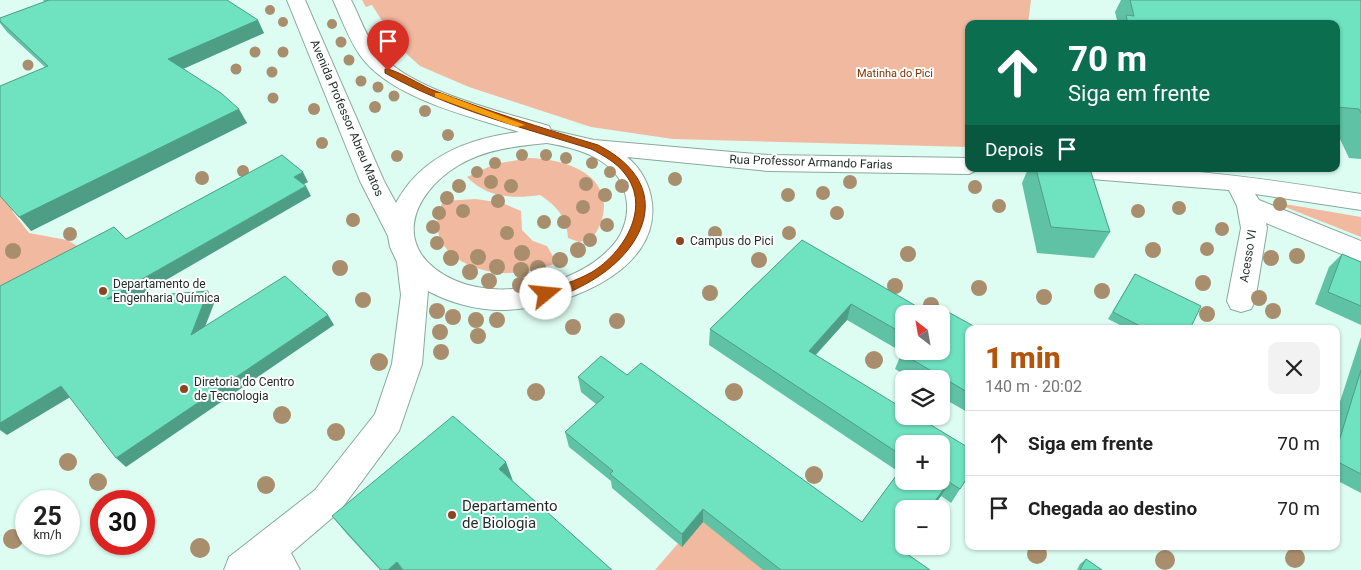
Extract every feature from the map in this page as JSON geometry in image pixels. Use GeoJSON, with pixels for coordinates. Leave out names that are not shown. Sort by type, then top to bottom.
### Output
{"type":"FeatureCollection","features":[{"type":"Feature","properties":{"kind":"street","name":"Avenida Professor Abreu Matos"},"geometry":{"type":"LineString","coordinates":[[296,0],[372,181],[405,248]]}},
{"type":"Feature","properties":{"kind":"street"},"geometry":{"type":"LineString","coordinates":[[342,0],[370,56],[388,71],[415,86],[486,114],[595,147],[609,154],[630,173],[640,197],[639,223],[624,250],[597,274],[560,292],[517,300],[475,298],[439,286],[405,248]]}},
{"type":"Feature","properties":{"kind":"street"},"geometry":{"type":"LineString","coordinates":[[263,563],[328,501],[388,421],[408,364],[415,295],[405,248],[403,213],[418,186],[443,164],[475,148],[510,138],[547,136],[566,139]]}},
{"type":"Feature","properties":{"kind":"street","name":"Rua Professor Armando Farias"},"geometry":{"type":"LineString","coordinates":[[595,147],[768,163],[965,166]]}},
{"type":"Feature","properties":{"kind":"street"},"geometry":{"type":"LineString","coordinates":[[1100,172],[1238,184],[1361,202]]}},
{"type":"Feature","properties":{"kind":"street","name":"Acesso VI"},"geometry":{"type":"LineString","coordinates":[[1238,184],[1250,206],[1254,228],[1241,301]]}},
{"type":"Feature","properties":{"kind":"street"},"geometry":{"type":"LineString","coordinates":[[1250,206],[1361,252]]}},
{"type":"Feature","properties":{"kind":"green space","name":"Matinha do Pici"},"geometry":{"type":"Polygon","coordinates":[[[362,0],[1031,0],[1028,20],[965,20],[965,147],[673,139],[591,127],[469,87],[420,66],[398,46],[372,5],[366,7],[362,0]]]}},
{"type":"Feature","properties":{"kind":"green space"},"geometry":{"type":"Polygon","coordinates":[[[529,158],[553,161],[577,168],[596,183],[601,193],[604,210],[598,228],[590,240],[579,242],[568,238],[566,224],[560,213],[540,195],[511,197],[492,193],[475,184],[467,177],[495,164],[529,158]]]}},
{"type":"Feature","properties":{"kind":"green space"},"geometry":{"type":"Polygon","coordinates":[[[65,185],[12,211],[29,233],[67,240],[95,256],[0,306],[0,187],[65,185]]]}},
{"type":"Feature","properties":{"kind":"green space"},"geometry":{"type":"Polygon","coordinates":[[[476,199],[502,203],[521,211],[522,230],[533,241],[547,246],[557,263],[530,271],[501,273],[473,267],[460,260],[442,242],[438,230],[438,216],[443,201],[476,199]]]}},
{"type":"Feature","properties":{"kind":"green space"},"geometry":{"type":"Polygon","coordinates":[[[1283,205],[1361,217],[1361,237],[1285,207],[1283,205]]]}},
{"type":"Feature","properties":{"kind":"green space"},"geometry":{"type":"Polygon","coordinates":[[[701,517],[766,570],[655,570],[701,517]]]}},
{"type":"Feature","properties":{"kind":"building"},"geometry":{"type":"Polygon","coordinates":[[[49,0],[227,0],[258,20],[168,59],[221,93],[239,109],[19,217],[0,196],[0,86],[48,66],[0,21],[0,18],[49,0]]]}},
{"type":"Feature","properties":{"kind":"building"},"geometry":{"type":"Polygon","coordinates":[[[1130,0],[1361,0],[1361,113],[1359,109],[1340,107],[1340,20],[1127,20],[1126,15],[1134,16],[1130,0]]]}},
{"type":"Feature","properties":{"kind":"building"},"geometry":{"type":"Polygon","coordinates":[[[282,155],[303,172],[294,177],[306,186],[107,299],[208,291],[191,335],[285,276],[328,315],[116,458],[61,386],[0,423],[0,286],[114,227],[126,239],[282,155]]]}},
{"type":"Feature","properties":{"kind":"building"},"geometry":{"type":"Polygon","coordinates":[[[1037,172],[1091,172],[1110,232],[1051,227],[1037,172]]]}},
{"type":"Feature","properties":{"kind":"building"},"geometry":{"type":"Polygon","coordinates":[[[802,240],[914,305],[895,305],[895,329],[851,304],[809,351],[895,404],[895,425],[931,425],[947,435],[895,435],[895,451],[710,329],[802,240]]]}},
{"type":"Feature","properties":{"kind":"building"},"geometry":{"type":"Polygon","coordinates":[[[1342,254],[1361,262],[1361,306],[1328,292],[1342,254]]]}},
{"type":"Feature","properties":{"kind":"building"},"geometry":{"type":"Polygon","coordinates":[[[1135,274],[1201,306],[1192,325],[1138,325],[1113,312],[1135,274]]]}},
{"type":"Feature","properties":{"kind":"building"},"geometry":{"type":"Polygon","coordinates":[[[950,313],[972,325],[965,325],[965,391],[950,382],[950,370],[930,370],[913,360],[950,360],[950,313]]]}},
{"type":"Feature","properties":{"kind":"building"},"geometry":{"type":"Polygon","coordinates":[[[601,356],[627,375],[641,363],[862,522],[895,477],[895,490],[943,490],[936,500],[895,500],[895,555],[909,555],[930,570],[781,570],[703,509],[682,534],[610,474],[613,471],[565,432],[604,397],[578,377],[601,356]]]}},
{"type":"Feature","properties":{"kind":"building"},"geometry":{"type":"Polygon","coordinates":[[[1361,370],[1361,474],[1340,463],[1340,438],[1361,370]]]}},
{"type":"Feature","properties":{"kind":"building","name":"Departamento de Biologia"},"geometry":{"type":"Polygon","coordinates":[[[453,416],[506,462],[499,469],[612,570],[403,570],[397,562],[388,570],[381,570],[332,516],[453,416]]]}},
{"type":"Feature","properties":{"kind":"building"},"geometry":{"type":"Polygon","coordinates":[[[950,437],[965,446],[965,481],[960,489],[950,483],[950,437]]]}},
{"type":"Feature","properties":{"kind":"building"},"geometry":{"type":"Polygon","coordinates":[[[1086,559],[1102,570],[1080,570],[1086,559]]]}},
{"type":"Feature","properties":{"kind":"slow traffic"},"geometry":{"type":"LineString","coordinates":[[438,95],[486,114],[521,125]]}},
{"type":"Feature","properties":{"kind":"place","name":"Campus do Pici"},"geometry":{"type":"Point","coordinates":[680,241]}},
{"type":"Feature","properties":{"kind":"place","name":"Departamento de Engenharia Química"},"geometry":{"type":"Point","coordinates":[103,291]}},
{"type":"Feature","properties":{"kind":"place","name":"Diretoria do Centro de Tecnologia"},"geometry":{"type":"Point","coordinates":[184,389]}},
{"type":"Feature","properties":{"kind":"place","name":"Departamento de Biologia"},"geometry":{"type":"Point","coordinates":[452,515]}},
{"type":"Feature","properties":{"kind":"route"},"geometry":{"type":"LineString","coordinates":[[388,71],[415,86],[486,114],[595,147],[609,154],[630,173],[640,197],[639,223],[624,250],[597,274],[560,292],[546,294]]}}]}
